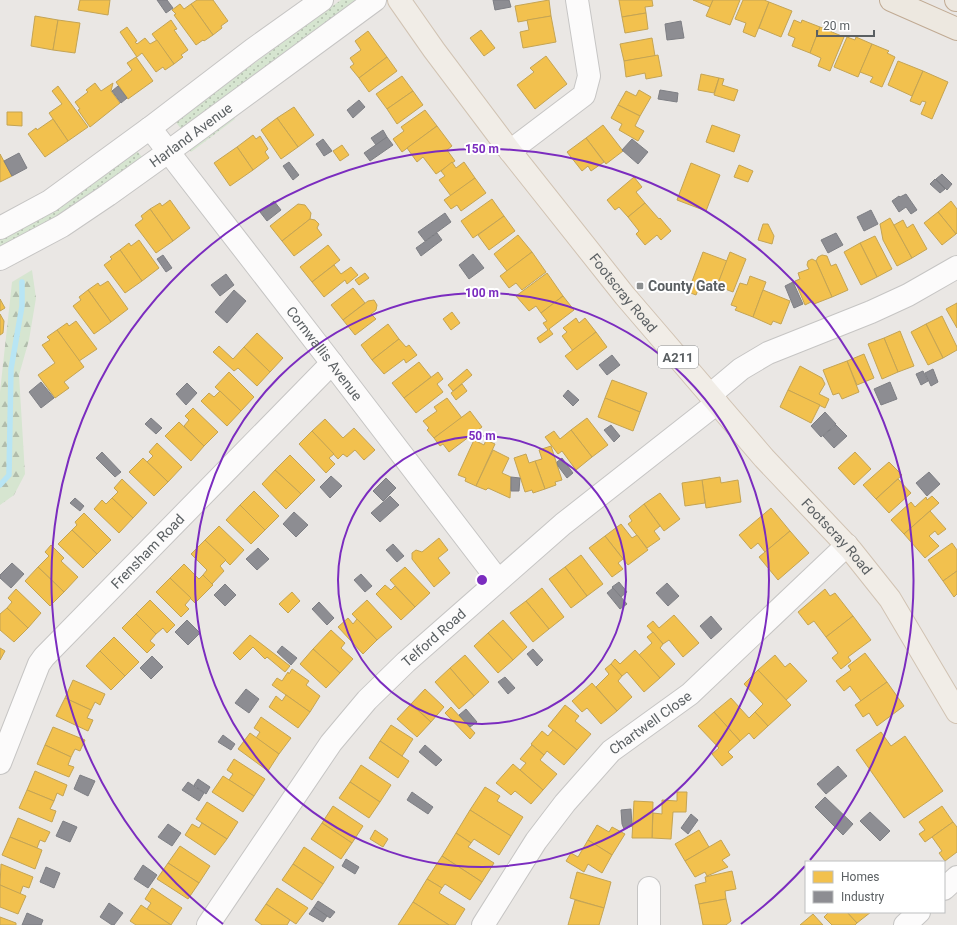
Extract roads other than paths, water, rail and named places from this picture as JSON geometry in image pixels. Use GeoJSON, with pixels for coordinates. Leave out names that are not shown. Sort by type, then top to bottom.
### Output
{"type":"FeatureCollection","features":[{"type":"Feature","properties":{"kind":"highway"},"geometry":{"type":"LineString","coordinates":[[891,0],[957,29]]}},
{"type":"Feature","properties":{"kind":"main road","name":"Footscray Road"},"geometry":{"type":"LineString","coordinates":[[399,0],[434,50],[510,151],[625,296],[764,458],[847,546],[890,599],[954,700]]}},
{"type":"Feature","properties":{"kind":"street"},"geometry":{"type":"LineString","coordinates":[[0,228],[50,201],[150,128],[252,50],[322,0]]}},
{"type":"Feature","properties":{"kind":"street","name":"Harland Avenue"},"geometry":{"type":"LineString","coordinates":[[0,259],[62,226],[168,152],[375,0]]}},
{"type":"Feature","properties":{"kind":"street"},"geometry":{"type":"LineString","coordinates":[[510,151],[584,96],[589,76],[577,0]]}},
{"type":"Feature","properties":{"kind":"street","name":"Cornwallis Avenue"},"geometry":{"type":"LineString","coordinates":[[150,128],[498,580]]}},
{"type":"Feature","properties":{"kind":"street"},"geometry":{"type":"LineString","coordinates":[[714,399],[741,369],[768,353],[871,312],[908,295],[957,267]]}},
{"type":"Feature","properties":{"kind":"street","name":"Frensham Road"},"geometry":{"type":"LineString","coordinates":[[0,764],[39,664],[44,657],[332,363]]}},
{"type":"Feature","properties":{"kind":"street","name":"Telford Road"},"geometry":{"type":"LineString","coordinates":[[208,925],[331,743],[367,700],[406,662],[498,580],[714,399]]}},
{"type":"Feature","properties":{"kind":"street","name":"Chartwell Close"},"geometry":{"type":"LineString","coordinates":[[483,925],[536,841],[564,803],[611,751],[690,694],[847,546]]}},
{"type":"Feature","properties":{"kind":"street"},"geometry":{"type":"LineString","coordinates":[[945,888],[957,877]]}},
{"type":"Feature","properties":{"kind":"street"},"geometry":{"type":"LineString","coordinates":[[649,888],[649,925]]}},
{"type":"Feature","properties":{"kind":"street"},"geometry":{"type":"LineString","coordinates":[[905,925],[918,913]]}},
{"type":"Feature","properties":{"kind":"waterway"},"geometry":{"type":"LineString","coordinates":[[0,485],[9,475],[11,369],[22,306],[22,282]]}},
{"type":"Feature","properties":{"kind":"place","name":"County Gate"},"geometry":{"type":"Point","coordinates":[640,286]}}]}
